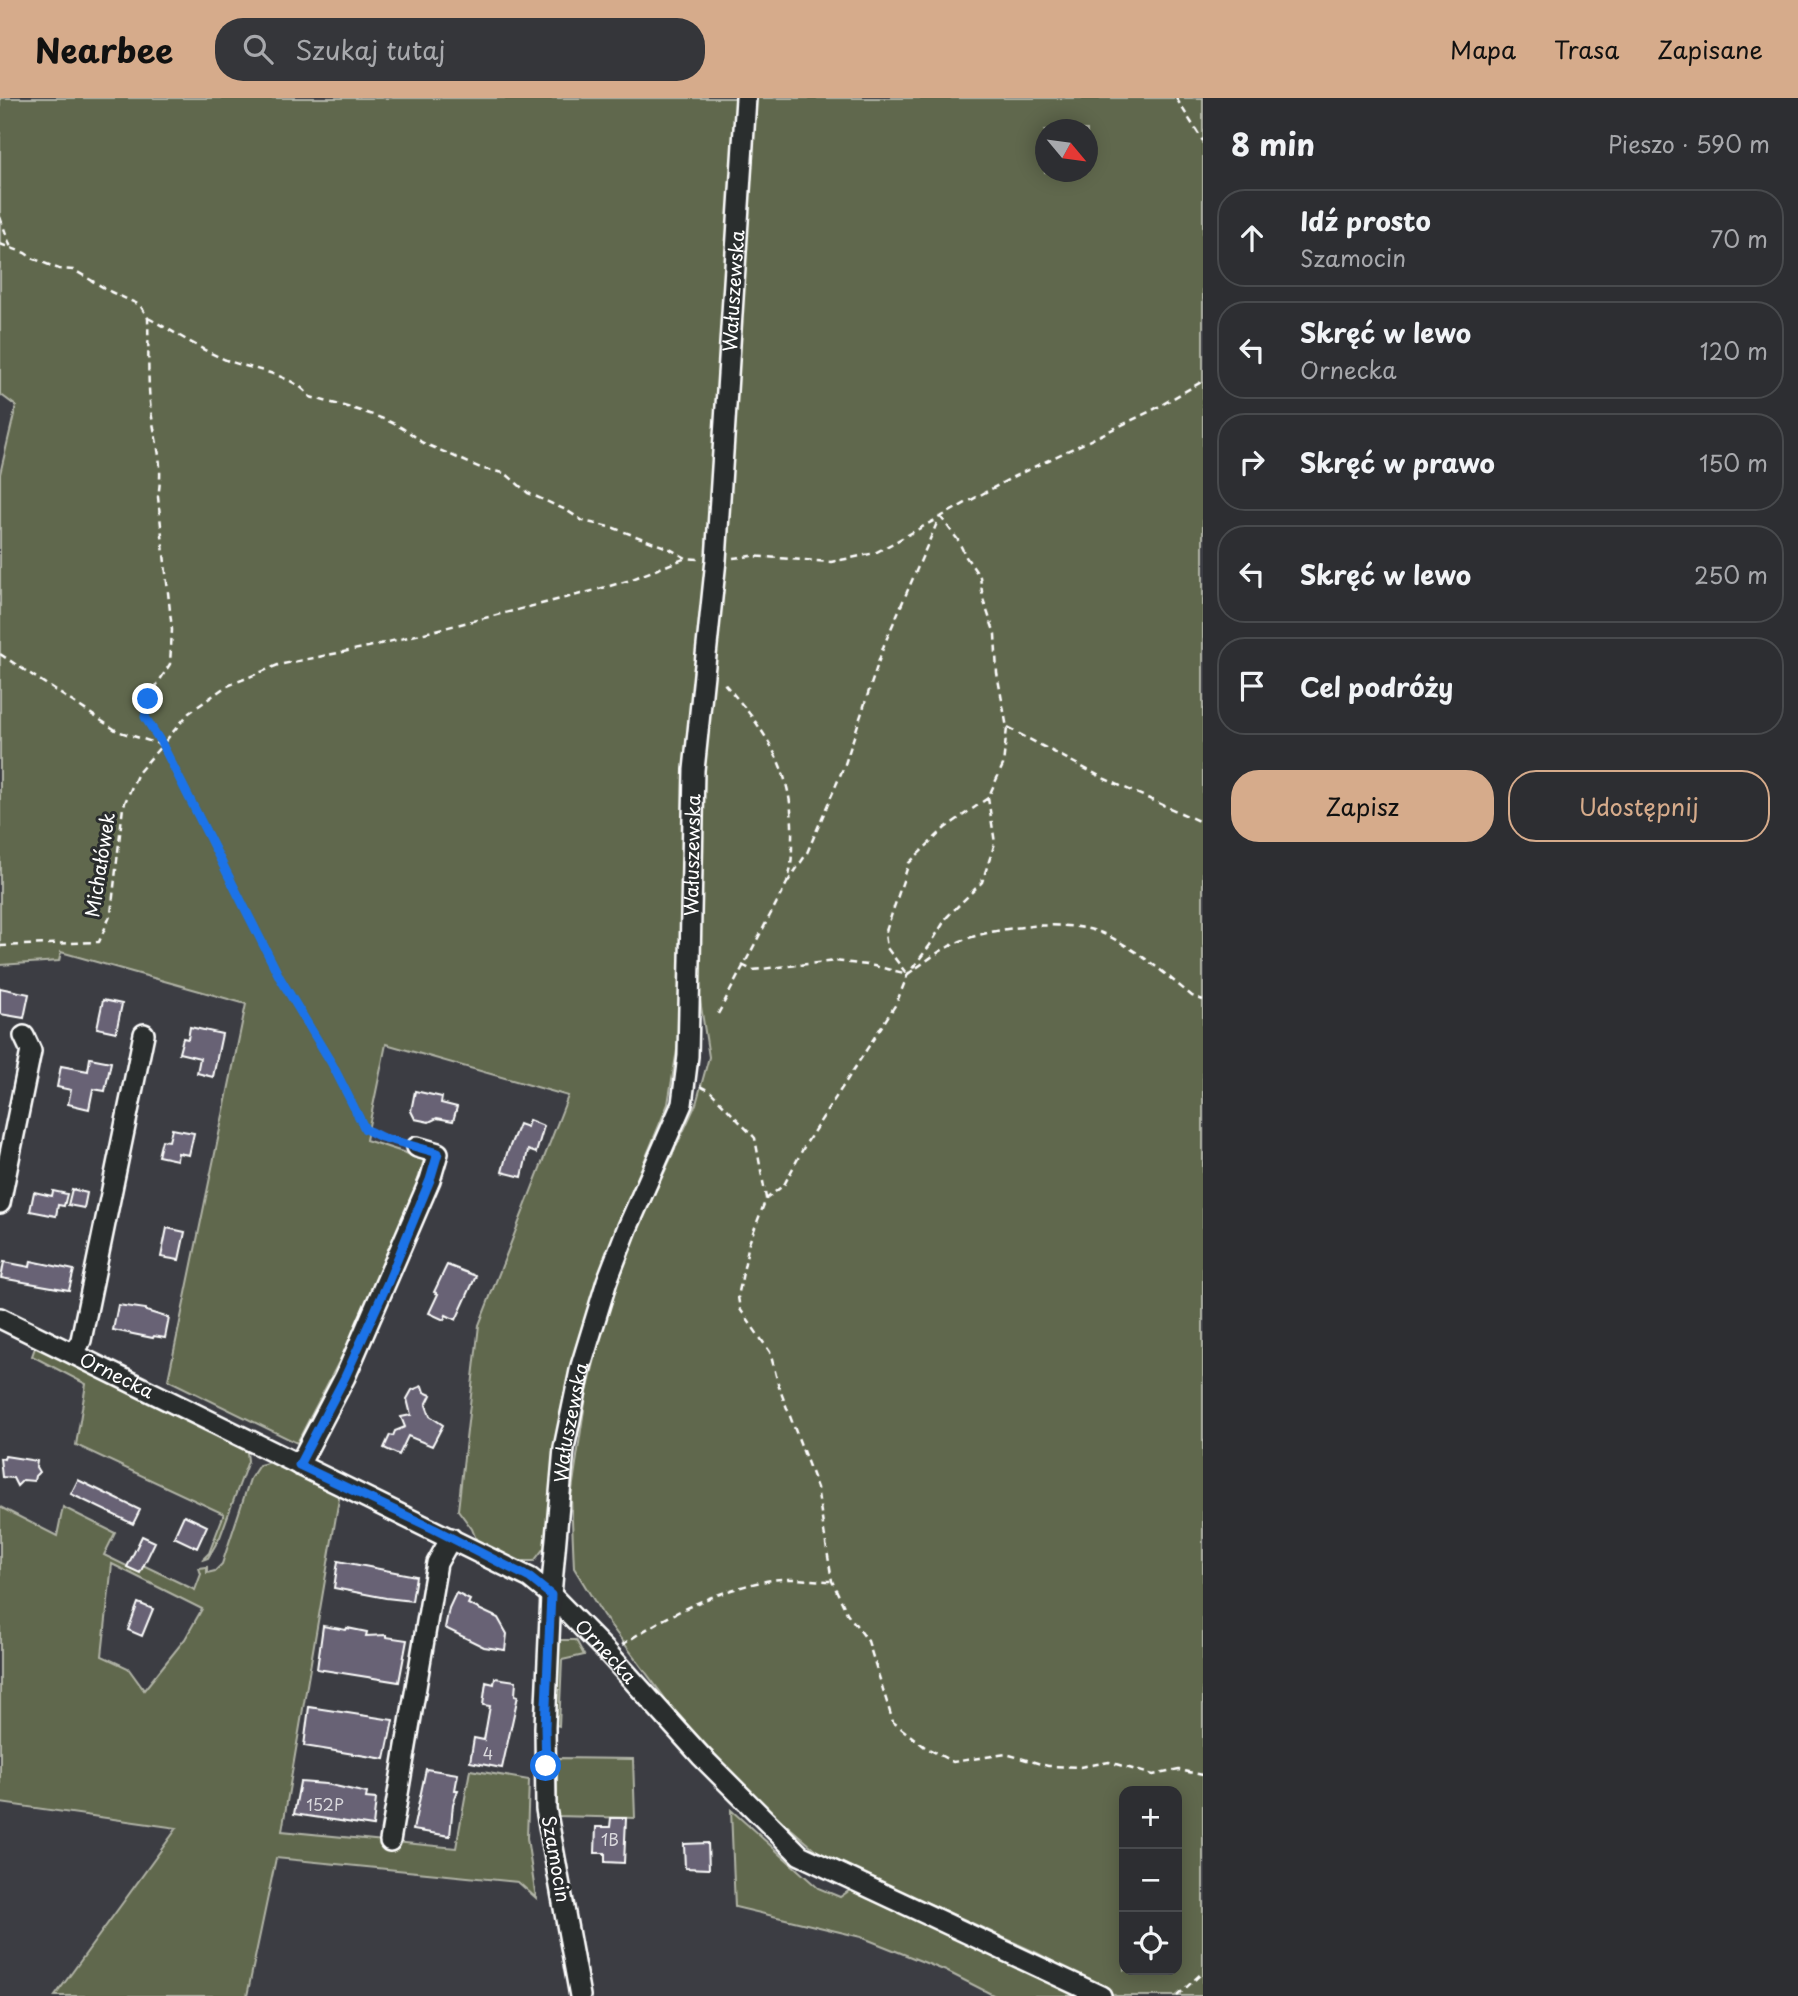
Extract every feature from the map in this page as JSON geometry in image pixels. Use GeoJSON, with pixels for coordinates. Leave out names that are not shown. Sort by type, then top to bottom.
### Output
{"type":"FeatureCollection","features":[{"type":"Feature","properties":{"kind":"street","name":"Wałuszewska"},"geometry":{"type":"LineString","coordinates":[[551,1595],[564,1448],[581,1366],[607,1281],[682,1104],[685,1090],[690,1024],[694,770],[716,560],[746,98]]}},
{"type":"Feature","properties":{"kind":"street"},"geometry":{"type":"LineString","coordinates":[[74,1354],[81,1340],[144,1034]]}},
{"type":"Feature","properties":{"kind":"street"},"geometry":{"type":"LineString","coordinates":[[0,1203],[31,1051],[24,1035]]}},
{"type":"Feature","properties":{"kind":"street"},"geometry":{"type":"LineString","coordinates":[[299,1465],[345,1377],[430,1180],[438,1153],[417,1147]]}},
{"type":"Feature","properties":{"kind":"street","name":"Ornecka"},"geometry":{"type":"LineString","coordinates":[[0,1318],[530,1578],[551,1595],[609,1654],[701,1756],[800,1855],[1101,1996]]}},
{"type":"Feature","properties":{"kind":"street"},"geometry":{"type":"LineString","coordinates":[[390,1841],[437,1563],[451,1538]]}},
{"type":"Feature","properties":{"kind":"street","name":"Szamocin"},"geometry":{"type":"LineString","coordinates":[[551,1595],[545,1727],[546,1809],[580,1996]]}},
{"type":"Feature","properties":{"kind":"path"},"geometry":{"type":"LineString","coordinates":[[1176,98],[1203,141]]}},
{"type":"Feature","properties":{"kind":"path"},"geometry":{"type":"LineString","coordinates":[[0,217],[10,248]]}},
{"type":"Feature","properties":{"kind":"path"},"geometry":{"type":"LineString","coordinates":[[0,244],[59,270],[74,270],[111,292],[140,305],[148,318],[151,410],[160,453],[161,479],[158,497],[172,630],[170,664],[148,699],[145,717],[162,744],[280,978],[332,1064],[365,1129],[381,1137],[417,1147]]}},
{"type":"Feature","properties":{"kind":"path"},"geometry":{"type":"LineString","coordinates":[[148,318],[226,360],[255,370],[276,373],[304,388],[310,397],[386,420],[414,435],[421,442],[483,469],[505,473],[528,493],[583,521],[637,535],[686,558],[716,560],[751,556],[831,562],[875,553],[1013,477],[1151,411],[1203,381]]}},
{"type":"Feature","properties":{"kind":"path"},"geometry":{"type":"LineString","coordinates":[[908,974],[887,948],[884,934],[909,863],[945,828],[988,798],[1003,765],[1007,728],[997,673],[995,634],[983,599],[980,577],[940,516]]}},
{"type":"Feature","properties":{"kind":"path"},"geometry":{"type":"LineString","coordinates":[[718,1014],[787,883],[807,853],[845,764],[884,645],[940,516]]}},
{"type":"Feature","properties":{"kind":"path"},"geometry":{"type":"LineString","coordinates":[[162,744],[189,713],[225,687],[278,665],[368,647],[585,593],[627,581],[686,558]]}},
{"type":"Feature","properties":{"kind":"path"},"geometry":{"type":"LineString","coordinates":[[0,654],[117,731],[162,744]]}},
{"type":"Feature","properties":{"kind":"path"},"geometry":{"type":"LineString","coordinates":[[705,661],[746,709],[780,763],[788,784],[793,824],[791,870],[787,883]]}},
{"type":"Feature","properties":{"kind":"path"},"geometry":{"type":"LineString","coordinates":[[1007,728],[1105,779],[1203,823]]}},
{"type":"Feature","properties":{"kind":"path","name":"Michałówek"},"geometry":{"type":"LineString","coordinates":[[0,946],[99,942],[111,914],[123,807],[138,773],[162,744]]}},
{"type":"Feature","properties":{"kind":"path"},"geometry":{"type":"LineString","coordinates":[[766,1199],[784,1185],[805,1145],[868,1052],[876,1034],[896,1004],[908,974],[947,917],[982,882],[995,843],[988,798]]}},
{"type":"Feature","properties":{"kind":"path"},"geometry":{"type":"LineString","coordinates":[[742,965],[752,970],[835,961],[908,974],[948,946],[985,934],[1042,925],[1078,927],[1104,934],[1130,948],[1192,996],[1203,1000]]}},
{"type":"Feature","properties":{"kind":"path"},"geometry":{"type":"LineString","coordinates":[[692,1080],[711,1092],[755,1139],[766,1199],[750,1243],[738,1297],[740,1308],[770,1352],[779,1387],[817,1488],[832,1581],[847,1613],[868,1641],[891,1719],[947,1761],[985,1759],[1006,1754],[1048,1766],[1080,1767],[1109,1762],[1153,1775],[1179,1770],[1203,1775]]}},
{"type":"Feature","properties":{"kind":"path"},"geometry":{"type":"LineString","coordinates":[[609,1654],[656,1622],[727,1592],[773,1580],[832,1581]]}},
{"type":"Feature","properties":{"kind":"path"},"geometry":{"type":"LineString","coordinates":[[1177,1996],[1203,1972]]}},
{"type":"Feature","properties":{"kind":"green space"},"geometry":{"type":"Polygon","coordinates":[[[0,98],[738,98],[682,1020],[668,1104],[624,1210],[581,1331],[566,1393],[547,1544],[534,1561],[519,1561],[483,1546],[458,1510],[479,1325],[568,1096],[386,1044],[366,1140],[424,1159],[413,1196],[384,1269],[297,1443],[168,1380],[246,1004],[61,952],[59,961],[0,965],[0,474],[16,406],[0,394],[0,98]]]}},
{"type":"Feature","properties":{"kind":"green space"},"geometry":{"type":"Polygon","coordinates":[[[752,98],[1203,98],[1203,1996],[1116,1996],[1037,1953],[937,1907],[833,1865],[761,1803],[676,1713],[603,1615],[574,1568],[571,1497],[586,1396],[598,1346],[620,1268],[696,1104],[709,1057],[697,981],[703,788],[752,98]]]}},
{"type":"Feature","properties":{"kind":"green space"},"geometry":{"type":"Polygon","coordinates":[[[36,1345],[239,1444],[247,1452],[248,1461],[220,1537],[208,1558],[202,1560],[209,1553],[224,1514],[76,1445],[86,1384],[32,1356],[36,1345]]]}},
{"type":"Feature","properties":{"kind":"green space"},"geometry":{"type":"Polygon","coordinates":[[[271,1462],[340,1493],[282,1831],[456,1848],[470,1770],[529,1780],[527,1838],[536,1898],[518,1882],[276,1858],[247,1996],[55,1996],[177,1828],[0,1803],[0,1507],[57,1536],[63,1507],[115,1533],[104,1555],[139,1572],[143,1565],[195,1590],[201,1574],[199,1568],[207,1567],[207,1573],[215,1571],[222,1564],[250,1479],[259,1465],[271,1462]],[[112,1564],[102,1656],[128,1668],[144,1690],[185,1639],[202,1609],[112,1564]]]}},
{"type":"Feature","properties":{"kind":"green space"},"geometry":{"type":"Polygon","coordinates":[[[558,1640],[576,1640],[584,1655],[562,1660],[559,1726],[553,1724],[558,1640]]]}},
{"type":"Feature","properties":{"kind":"green space"},"geometry":{"type":"Polygon","coordinates":[[[557,1758],[633,1759],[635,1818],[557,1816],[557,1758]]]}},
{"type":"Feature","properties":{"kind":"green space"},"geometry":{"type":"Polygon","coordinates":[[[731,1810],[818,1888],[840,1897],[853,1888],[1085,1996],[995,1996],[946,1971],[861,1937],[735,1907],[731,1810]]]}},
{"type":"Feature","properties":{"kind":"building"},"geometry":{"type":"Polygon","coordinates":[[[0,988],[29,994],[24,1018],[0,1014],[0,988]]]}},
{"type":"Feature","properties":{"kind":"building"},"geometry":{"type":"Polygon","coordinates":[[[103,1000],[122,1004],[116,1032],[97,1028],[103,1000]]]}},
{"type":"Feature","properties":{"kind":"building"},"geometry":{"type":"Polygon","coordinates":[[[190,1027],[222,1034],[213,1077],[197,1073],[200,1058],[179,1053],[183,1038],[188,1039],[190,1027]]]}},
{"type":"Feature","properties":{"kind":"building"},"geometry":{"type":"Polygon","coordinates":[[[90,1058],[111,1062],[105,1091],[93,1089],[89,1109],[68,1104],[71,1090],[57,1087],[61,1066],[88,1071],[90,1058]]]}},
{"type":"Feature","properties":{"kind":"building"},"geometry":{"type":"Polygon","coordinates":[[[415,1091],[442,1097],[441,1103],[457,1107],[453,1121],[437,1118],[429,1122],[415,1119],[411,1111],[415,1091]]]}},
{"type":"Feature","properties":{"kind":"building"},"geometry":{"type":"Polygon","coordinates":[[[529,1120],[544,1126],[536,1153],[528,1150],[522,1177],[502,1172],[519,1124],[527,1127],[529,1120]]]}},
{"type":"Feature","properties":{"kind":"building"},"geometry":{"type":"Polygon","coordinates":[[[172,1129],[194,1133],[189,1155],[178,1153],[177,1160],[158,1156],[162,1140],[169,1141],[172,1129]]]}},
{"type":"Feature","properties":{"kind":"building"},"geometry":{"type":"Polygon","coordinates":[[[72,1189],[87,1193],[84,1208],[68,1205],[72,1189]]]}},
{"type":"Feature","properties":{"kind":"building"},"geometry":{"type":"Polygon","coordinates":[[[53,1191],[67,1194],[64,1206],[58,1205],[56,1216],[30,1211],[34,1192],[52,1196],[53,1191]]]}},
{"type":"Feature","properties":{"kind":"building"},"geometry":{"type":"Polygon","coordinates":[[[167,1228],[185,1232],[179,1260],[161,1257],[167,1228]]]}},
{"type":"Feature","properties":{"kind":"building"},"geometry":{"type":"Polygon","coordinates":[[[31,1261],[74,1270],[69,1290],[1,1278],[4,1262],[30,1267],[31,1261]]]}},
{"type":"Feature","properties":{"kind":"building"},"geometry":{"type":"Polygon","coordinates":[[[447,1265],[476,1276],[456,1320],[446,1315],[444,1320],[429,1313],[438,1294],[434,1292],[447,1265]]]}},
{"type":"Feature","properties":{"kind":"building"},"geometry":{"type":"Polygon","coordinates":[[[118,1305],[146,1309],[169,1318],[165,1338],[113,1330],[118,1305]]]}},
{"type":"Feature","properties":{"kind":"building"},"geometry":{"type":"Polygon","coordinates":[[[422,1386],[424,1392],[431,1395],[426,1405],[430,1416],[443,1425],[432,1446],[408,1436],[399,1455],[384,1448],[390,1435],[393,1436],[395,1431],[405,1427],[401,1417],[411,1415],[407,1399],[412,1390],[422,1386]]]}},
{"type":"Feature","properties":{"kind":"building"},"geometry":{"type":"Polygon","coordinates":[[[5,1456],[37,1461],[39,1472],[34,1481],[23,1480],[17,1486],[13,1478],[2,1477],[0,1458],[4,1459],[5,1456]]]}},
{"type":"Feature","properties":{"kind":"building"},"geometry":{"type":"Polygon","coordinates":[[[78,1480],[140,1510],[133,1524],[71,1494],[78,1480]]]}},
{"type":"Feature","properties":{"kind":"building"},"geometry":{"type":"Polygon","coordinates":[[[184,1515],[207,1526],[197,1548],[174,1537],[184,1515]]]}},
{"type":"Feature","properties":{"kind":"building"},"geometry":{"type":"Polygon","coordinates":[[[142,1536],[155,1542],[140,1573],[127,1567],[142,1536]]]}},
{"type":"Feature","properties":{"kind":"building"},"geometry":{"type":"Polygon","coordinates":[[[338,1561],[416,1576],[412,1601],[334,1588],[338,1561]]]}},
{"type":"Feature","properties":{"kind":"building"},"geometry":{"type":"Polygon","coordinates":[[[456,1593],[470,1600],[468,1604],[498,1618],[507,1634],[505,1650],[484,1647],[445,1628],[449,1608],[456,1593]]]}},
{"type":"Feature","properties":{"kind":"building"},"geometry":{"type":"Polygon","coordinates":[[[138,1603],[153,1609],[142,1636],[128,1630],[138,1603]]]}},
{"type":"Feature","properties":{"kind":"building"},"geometry":{"type":"Polygon","coordinates":[[[323,1626],[367,1632],[366,1636],[386,1635],[407,1640],[399,1682],[317,1669],[323,1626]]]}},
{"type":"Feature","properties":{"kind":"building"},"geometry":{"type":"Polygon","coordinates":[[[495,1678],[516,1681],[515,1695],[518,1696],[502,1768],[470,1762],[474,1738],[484,1740],[490,1706],[483,1705],[486,1682],[494,1684],[495,1678]]]}},
{"type":"Feature","properties":{"kind":"building"},"geometry":{"type":"Polygon","coordinates":[[[309,1707],[393,1720],[385,1759],[304,1746],[309,1707]]]}},
{"type":"Feature","properties":{"kind":"building"},"geometry":{"type":"Polygon","coordinates":[[[426,1769],[458,1774],[450,1836],[413,1830],[426,1769]]]}},
{"type":"Feature","properties":{"kind":"building"},"geometry":{"type":"Polygon","coordinates":[[[300,1782],[326,1784],[367,1793],[366,1798],[376,1799],[373,1826],[294,1814],[300,1782]]]}},
{"type":"Feature","properties":{"kind":"building"},"geometry":{"type":"Polygon","coordinates":[[[611,1818],[626,1818],[624,1863],[605,1862],[605,1853],[595,1853],[596,1827],[610,1827],[611,1818]]]}},
{"type":"Feature","properties":{"kind":"building"},"geometry":{"type":"Polygon","coordinates":[[[708,1843],[709,1869],[685,1868],[684,1844],[708,1843]]]}},
{"type":"Feature","properties":{"kind":"route"},"geometry":{"type":"LineString","coordinates":[[148,699],[145,717],[162,744],[280,978],[332,1064],[365,1129],[381,1137],[438,1153],[423,1200],[388,1282],[345,1377],[299,1465],[530,1578],[551,1595],[545,1727],[546,1766]]}}]}
